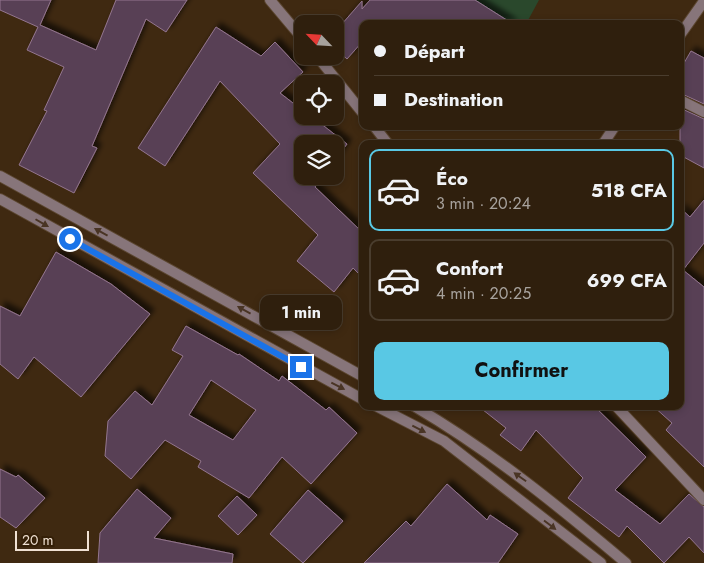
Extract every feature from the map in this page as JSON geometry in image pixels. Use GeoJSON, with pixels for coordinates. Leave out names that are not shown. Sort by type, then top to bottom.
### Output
{"type":"FeatureCollection","features":[{"type":"Feature","properties":{"kind":"street"},"geometry":{"type":"LineString","coordinates":[[270,0],[294,28]]}},
{"type":"Feature","properties":{"kind":"street"},"geometry":{"type":"LineString","coordinates":[[684,30],[704,2]]}},
{"type":"Feature","properties":{"kind":"street"},"geometry":{"type":"LineString","coordinates":[[324,65],[359,108]]}},
{"type":"Feature","properties":{"kind":"street"},"geometry":{"type":"LineString","coordinates":[[684,102],[704,112]]}},
{"type":"Feature","properties":{"kind":"street"},"geometry":{"type":"LineString","coordinates":[[377,130],[385,140]]}},
{"type":"Feature","properties":{"kind":"street"},"geometry":{"type":"LineString","coordinates":[[0,176],[359,374]]}},
{"type":"Feature","properties":{"kind":"street"},"geometry":{"type":"LineString","coordinates":[[0,199],[359,397]]}},
{"type":"Feature","properties":{"kind":"street"},"geometry":{"type":"LineString","coordinates":[[384,410],[444,441],[601,563]]}},
{"type":"Feature","properties":{"kind":"street"},"geometry":{"type":"LineString","coordinates":[[421,410],[452,429],[549,497],[626,563]]}},
{"type":"Feature","properties":{"kind":"street"},"geometry":{"type":"LineString","coordinates":[[620,410],[704,500]]}},
{"type":"Feature","properties":{"kind":"green space"},"geometry":{"type":"Polygon","coordinates":[[[464,0],[539,0],[528,20],[496,20],[464,0]]]}},
{"type":"Feature","properties":{"kind":"building"},"geometry":{"type":"Polygon","coordinates":[[[0,0],[51,0],[40,25],[96,50],[116,0],[187,0],[166,32],[146,19],[92,146],[97,148],[74,193],[19,165],[47,111],[44,110],[64,67],[27,50],[38,27],[0,10],[0,0]]]}},
{"type":"Feature","properties":{"kind":"building"},"geometry":{"type":"Polygon","coordinates":[[[370,0],[475,0],[507,20],[359,20],[359,45],[347,59],[344,56],[344,22],[362,1],[362,9],[370,0]]]}},
{"type":"Feature","properties":{"kind":"building"},"geometry":{"type":"Polygon","coordinates":[[[216,27],[261,56],[275,42],[294,62],[294,65],[296,65],[303,72],[300,75],[294,75],[294,80],[280,93],[294,104],[294,125],[323,125],[335,135],[294,135],[294,185],[316,185],[315,187],[359,229],[359,274],[353,268],[334,292],[297,261],[318,235],[253,173],[280,144],[220,81],[165,166],[138,148],[216,27]]]}},
{"type":"Feature","properties":{"kind":"building"},"geometry":{"type":"Polygon","coordinates":[[[691,51],[704,58],[704,104],[684,95],[684,63],[691,51]]]}},
{"type":"Feature","properties":{"kind":"building"},"geometry":{"type":"Polygon","coordinates":[[[684,110],[704,119],[704,168],[684,157],[684,140],[680,140],[680,130],[684,130],[684,110]]]}},
{"type":"Feature","properties":{"kind":"building"},"geometry":{"type":"Polygon","coordinates":[[[704,200],[704,243],[684,269],[684,212],[690,217],[704,200]]]}},
{"type":"Feature","properties":{"kind":"building"},"geometry":{"type":"Polygon","coordinates":[[[56,252],[111,284],[150,314],[81,397],[34,357],[18,379],[0,364],[0,306],[20,316],[56,252]]]}},
{"type":"Feature","properties":{"kind":"building"},"geometry":{"type":"Polygon","coordinates":[[[684,271],[704,287],[704,467],[666,430],[672,423],[657,410],[684,410],[684,271]]]}},
{"type":"Feature","properties":{"kind":"building"},"geometry":{"type":"Polygon","coordinates":[[[186,326],[239,354],[279,381],[282,376],[326,410],[329,407],[357,433],[311,484],[282,457],[249,498],[198,467],[201,461],[165,440],[131,479],[105,456],[108,421],[135,391],[152,405],[183,356],[172,350],[186,326]],[[211,380],[189,415],[233,440],[256,410],[211,380]]]}},
{"type":"Feature","properties":{"kind":"building"},"geometry":{"type":"Polygon","coordinates":[[[483,410],[598,410],[646,457],[615,490],[660,524],[689,494],[704,507],[704,553],[689,537],[664,563],[627,526],[619,537],[568,498],[583,478],[536,430],[521,451],[500,435],[506,428],[483,410]]]}},
{"type":"Feature","properties":{"kind":"building"},"geometry":{"type":"Polygon","coordinates":[[[0,469],[16,477],[18,475],[45,498],[16,528],[0,517],[0,469]]]}},
{"type":"Feature","properties":{"kind":"building"},"geometry":{"type":"Polygon","coordinates":[[[447,484],[487,520],[490,515],[518,534],[498,563],[364,563],[406,521],[411,526],[447,484]]]}},
{"type":"Feature","properties":{"kind":"building"},"geometry":{"type":"Polygon","coordinates":[[[137,489],[171,518],[154,538],[233,554],[232,563],[98,563],[100,533],[137,489]]]}},
{"type":"Feature","properties":{"kind":"building"},"geometry":{"type":"Polygon","coordinates":[[[308,490],[343,521],[303,563],[270,534],[308,490]]]}},
{"type":"Feature","properties":{"kind":"building"},"geometry":{"type":"Polygon","coordinates":[[[237,496],[257,515],[238,535],[218,516],[237,496]]]}},
{"type":"Feature","properties":{"kind":"route"},"geometry":{"type":"LineString","coordinates":[[70,239],[301,367]]}}]}
